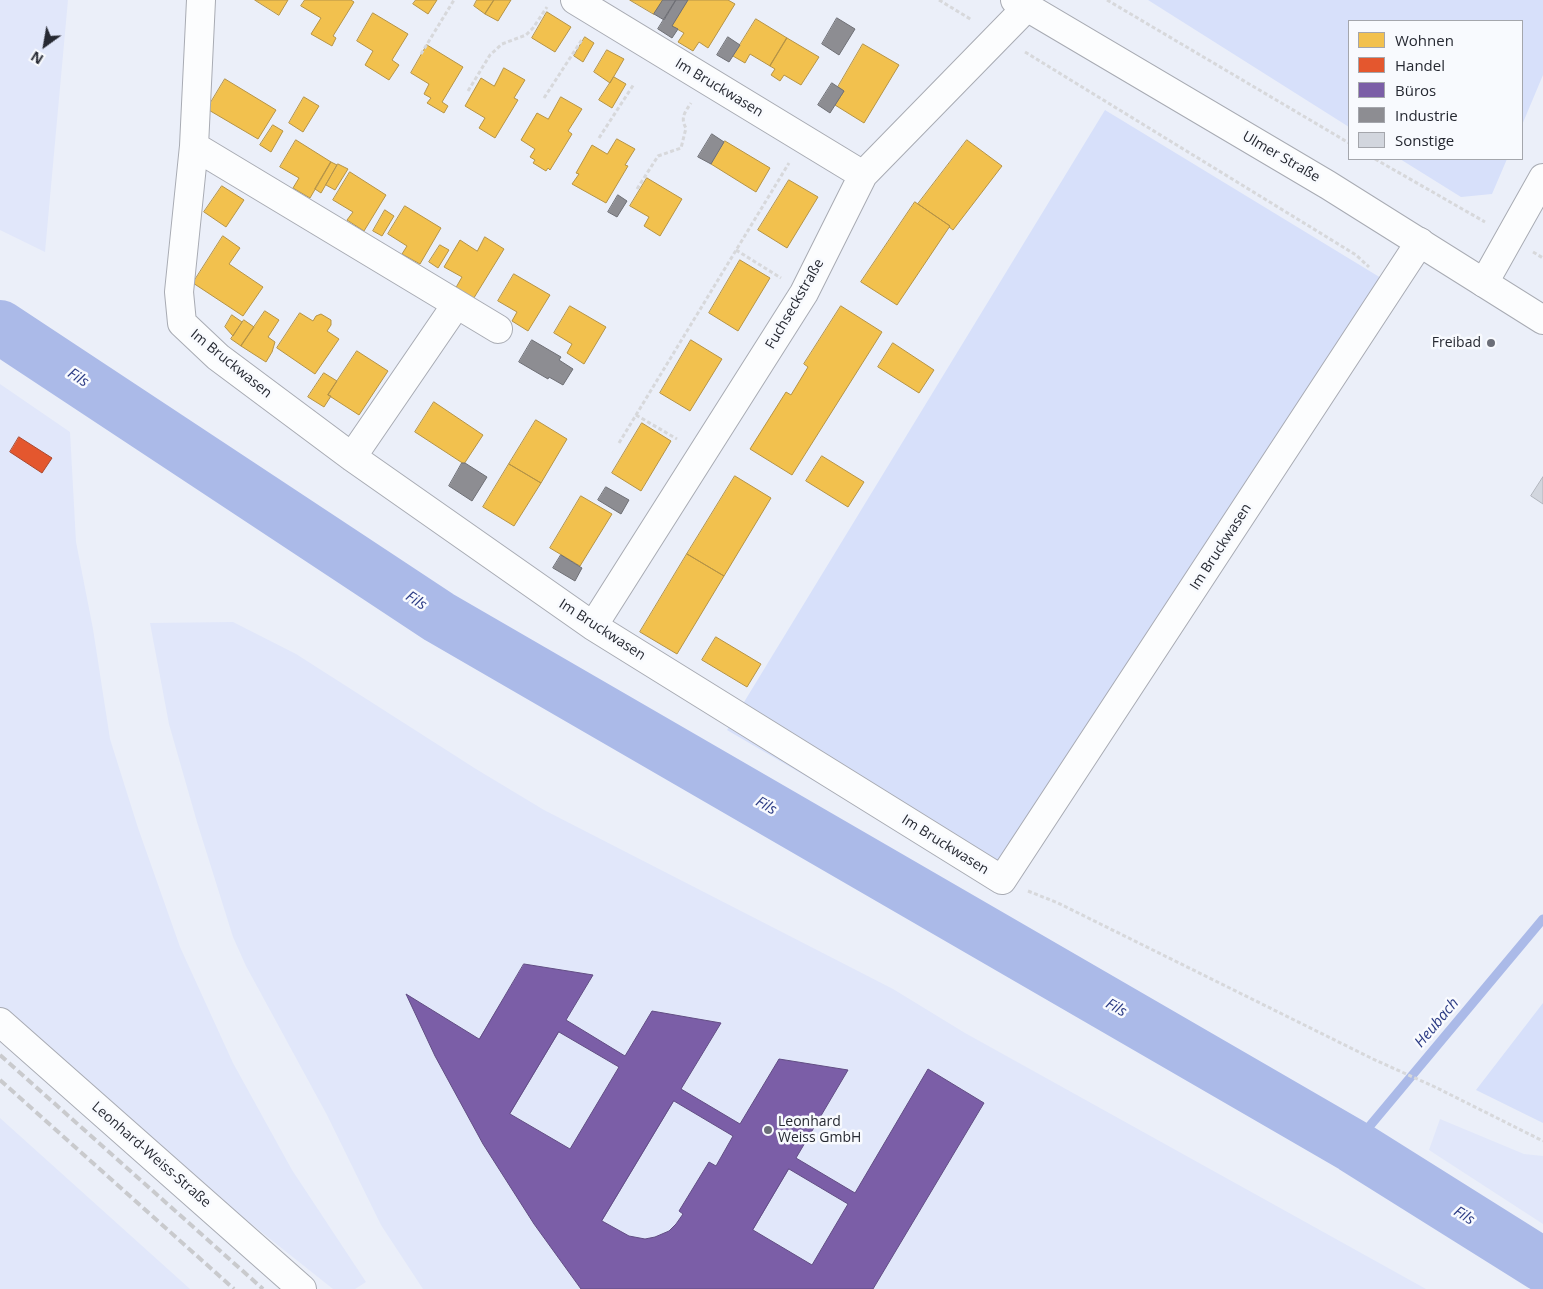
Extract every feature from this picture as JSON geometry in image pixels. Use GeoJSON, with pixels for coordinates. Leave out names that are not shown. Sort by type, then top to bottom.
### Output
{"type":"FeatureCollection","features":[{"type":"Feature","properties":{"kind":"street","name":"Im Bruckwasen"},"geometry":{"type":"LineString","coordinates":[[201,0],[194,146],[180,292],[182,323],[218,357],[352,457],[593,626],[1002,880],[1420,242]]}},
{"type":"Feature","properties":{"kind":"street","name":"Im Bruckwasen"},"geometry":{"type":"LineString","coordinates":[[575,0],[863,175]]}},
{"type":"Feature","properties":{"kind":"street","name":"Fuchseckstraße"},"geometry":{"type":"LineString","coordinates":[[593,626],[804,293],[863,175],[998,36],[1021,4]]}},
{"type":"Feature","properties":{"kind":"street","name":"Ulmer Straße"},"geometry":{"type":"LineString","coordinates":[[1021,4],[1328,184],[1543,320]]}},
{"type":"Feature","properties":{"kind":"street"},"geometry":{"type":"LineString","coordinates":[[194,146],[498,329]]}},
{"type":"Feature","properties":{"kind":"street"},"geometry":{"type":"LineString","coordinates":[[1484,283],[1543,178]]}},
{"type":"Feature","properties":{"kind":"street"},"geometry":{"type":"LineString","coordinates":[[352,457],[456,305]]}},
{"type":"Feature","properties":{"kind":"street","name":"Leonhard-Weiss-Straße"},"geometry":{"type":"LineString","coordinates":[[0,1022],[302,1289]]}},
{"type":"Feature","properties":{"kind":"path"},"geometry":{"type":"LineString","coordinates":[[421,54],[454,0]]}},
{"type":"Feature","properties":{"kind":"path"},"geometry":{"type":"LineString","coordinates":[[468,90],[490,55],[502,44],[526,35],[534,28],[552,0]]}},
{"type":"Feature","properties":{"kind":"path"},"geometry":{"type":"LineString","coordinates":[[939,0],[1356,255],[1392,286]]}},
{"type":"Feature","properties":{"kind":"path"},"geometry":{"type":"LineString","coordinates":[[1107,0],[1348,142]]}},
{"type":"Feature","properties":{"kind":"path"},"geometry":{"type":"LineString","coordinates":[[544,98],[599,15]]}},
{"type":"Feature","properties":{"kind":"path"},"geometry":{"type":"LineString","coordinates":[[637,189],[658,156],[681,148],[686,128],[683,116],[707,80]]}},
{"type":"Feature","properties":{"kind":"path"},"geometry":{"type":"LineString","coordinates":[[599,138],[634,84]]}},
{"type":"Feature","properties":{"kind":"path"},"geometry":{"type":"LineString","coordinates":[[619,443],[804,139]]}},
{"type":"Feature","properties":{"kind":"path"},"geometry":{"type":"LineString","coordinates":[[1377,160],[1511,237],[1543,258]]}},
{"type":"Feature","properties":{"kind":"path"},"geometry":{"type":"LineString","coordinates":[[736,250],[804,293]]}},
{"type":"Feature","properties":{"kind":"path"},"geometry":{"type":"LineString","coordinates":[[636,415],[702,454]]}},
{"type":"Feature","properties":{"kind":"path"},"geometry":{"type":"LineString","coordinates":[[1002,880],[1058,903],[1373,1059],[1435,1086],[1543,1141]]}},
{"type":"Feature","properties":{"kind":"shaded area"},"geometry":{"type":"Polygon","coordinates":[[[0,0],[68,0],[45,252],[0,230],[0,0]]]}},
{"type":"Feature","properties":{"kind":"shaded area"},"geometry":{"type":"Polygon","coordinates":[[[1148,0],[1543,0],[1543,75],[1523,123],[1523,20],[1348,20],[1348,126],[1148,0]]]}},
{"type":"Feature","properties":{"kind":"shaded area"},"geometry":{"type":"Polygon","coordinates":[[[1105,110],[1386,281],[992,885],[727,730],[1105,110]]]}},
{"type":"Feature","properties":{"kind":"shaded area"},"geometry":{"type":"Polygon","coordinates":[[[1402,160],[1507,160],[1492,194],[1461,197],[1402,160]]]}},
{"type":"Feature","properties":{"kind":"shaded area"},"geometry":{"type":"Polygon","coordinates":[[[0,384],[70,432],[76,542],[93,629],[110,739],[138,828],[180,947],[233,1063],[292,1170],[366,1282],[355,1289],[333,1289],[177,1165],[0,1007],[0,384]]]}},
{"type":"Feature","properties":{"kind":"shaded area"},"geometry":{"type":"Polygon","coordinates":[[[233,622],[296,654],[476,769],[544,810],[893,989],[965,1033],[1426,1289],[423,1289],[381,1225],[327,1115],[246,966],[233,937],[169,724],[150,623],[233,622]]]}},
{"type":"Feature","properties":{"kind":"shaded area"},"geometry":{"type":"Polygon","coordinates":[[[1543,1003],[1543,1123],[1476,1090],[1543,1003]]]}},
{"type":"Feature","properties":{"kind":"shaded area"},"geometry":{"type":"Polygon","coordinates":[[[0,1118],[190,1289],[0,1289],[0,1118]]]}},
{"type":"Feature","properties":{"kind":"shaded area"},"geometry":{"type":"Polygon","coordinates":[[[1440,1119],[1524,1154],[1543,1156],[1543,1224],[1429,1150],[1440,1119]]]}},
{"type":"Feature","properties":{"kind":"building: Wohnen"},"geometry":{"type":"Polygon","coordinates":[[[255,0],[288,0],[279,15],[255,0]]]}},
{"type":"Feature","properties":{"kind":"building: Wohnen"},"geometry":{"type":"Polygon","coordinates":[[[305,0],[351,0],[354,2],[333,36],[336,38],[332,46],[311,34],[321,18],[301,6],[305,0]]]}},
{"type":"Feature","properties":{"kind":"building: Wohnen"},"geometry":{"type":"Polygon","coordinates":[[[416,0],[437,0],[428,14],[413,4],[416,0]]]}},
{"type":"Feature","properties":{"kind":"building: Wohnen"},"geometry":{"type":"Polygon","coordinates":[[[477,0],[494,0],[485,14],[474,6],[477,0]]]}},
{"type":"Feature","properties":{"kind":"building: Wohnen"},"geometry":{"type":"Polygon","coordinates":[[[494,0],[511,0],[498,21],[485,14],[494,0]]]}},
{"type":"Feature","properties":{"kind":"building: Wohnen"},"geometry":{"type":"Polygon","coordinates":[[[630,0],[663,0],[654,14],[630,0]]]}},
{"type":"Feature","properties":{"kind":"building: Wohnen"},"geometry":{"type":"Polygon","coordinates":[[[688,0],[728,0],[735,4],[708,48],[699,42],[693,51],[678,42],[684,33],[672,26],[688,0]]]}},
{"type":"Feature","properties":{"kind":"building: Wohnen"},"geometry":{"type":"Polygon","coordinates":[[[547,12],[571,27],[555,52],[532,38],[547,12]]]}},
{"type":"Feature","properties":{"kind":"building: Wohnen"},"geometry":{"type":"Polygon","coordinates":[[[373,13],[408,34],[392,60],[399,65],[389,80],[365,65],[373,51],[357,41],[373,13]]]}},
{"type":"Feature","properties":{"kind":"building: Wohnen"},"geometry":{"type":"Polygon","coordinates":[[[756,19],[787,38],[770,66],[750,54],[745,63],[733,56],[756,19]]]}},
{"type":"Feature","properties":{"kind":"building: Wohnen"},"geometry":{"type":"Polygon","coordinates":[[[585,37],[594,43],[583,62],[574,56],[585,37]]]}},
{"type":"Feature","properties":{"kind":"building: Wohnen"},"geometry":{"type":"Polygon","coordinates":[[[787,38],[819,57],[801,85],[784,75],[780,81],[771,75],[775,69],[770,66],[787,38]]]}},
{"type":"Feature","properties":{"kind":"building: Wohnen"},"geometry":{"type":"Polygon","coordinates":[[[863,44],[899,65],[864,123],[835,105],[844,91],[838,87],[863,44]]]}},
{"type":"Feature","properties":{"kind":"building: Wohnen"},"geometry":{"type":"Polygon","coordinates":[[[427,45],[463,67],[442,102],[448,106],[444,113],[427,103],[431,98],[424,94],[429,84],[411,73],[427,45]]]}},
{"type":"Feature","properties":{"kind":"building: Wohnen"},"geometry":{"type":"Polygon","coordinates":[[[607,50],[624,59],[610,83],[594,72],[607,50]]]}},
{"type":"Feature","properties":{"kind":"building: Wohnen"},"geometry":{"type":"Polygon","coordinates":[[[504,68],[525,80],[514,98],[518,100],[495,138],[479,128],[485,118],[465,106],[481,78],[494,86],[504,68]]]}},
{"type":"Feature","properties":{"kind":"building: Wohnen"},"geometry":{"type":"Polygon","coordinates":[[[614,77],[626,84],[612,108],[599,100],[614,77]]]}},
{"type":"Feature","properties":{"kind":"building: Wohnen"},"geometry":{"type":"Polygon","coordinates":[[[225,79],[276,110],[258,139],[207,109],[225,79]]]}},
{"type":"Feature","properties":{"kind":"building: Wohnen"},"geometry":{"type":"Polygon","coordinates":[[[304,97],[319,106],[303,132],[289,123],[304,97]]]}},
{"type":"Feature","properties":{"kind":"building: Wohnen"},"geometry":{"type":"Polygon","coordinates":[[[561,97],[582,109],[568,131],[572,134],[550,170],[548,168],[546,171],[533,163],[535,160],[530,157],[535,149],[521,140],[537,113],[548,119],[561,97]]]}},
{"type":"Feature","properties":{"kind":"building: Wohnen"},"geometry":{"type":"Polygon","coordinates":[[[273,125],[283,131],[271,152],[260,145],[273,125]]]}},
{"type":"Feature","properties":{"kind":"building: Wohnen"},"geometry":{"type":"Polygon","coordinates":[[[617,139],[635,149],[625,165],[628,166],[606,203],[572,184],[579,174],[576,173],[592,145],[607,154],[617,139]]]}},
{"type":"Feature","properties":{"kind":"building: Wohnen"},"geometry":{"type":"Polygon","coordinates":[[[296,140],[331,162],[310,198],[293,188],[299,178],[280,167],[296,140]]]}},
{"type":"Feature","properties":{"kind":"building: Wohnen"},"geometry":{"type":"Polygon","coordinates":[[[967,140],[1002,166],[953,230],[918,204],[967,140]]]}},
{"type":"Feature","properties":{"kind":"building: Wohnen"},"geometry":{"type":"Polygon","coordinates":[[[725,141],[770,168],[756,192],[711,164],[725,141]]]}},
{"type":"Feature","properties":{"kind":"building: Wohnen"},"geometry":{"type":"Polygon","coordinates":[[[331,162],[337,165],[321,193],[315,189],[331,162]]]}},
{"type":"Feature","properties":{"kind":"building: Wohnen"},"geometry":{"type":"Polygon","coordinates":[[[338,164],[348,169],[335,190],[326,185],[338,164]]]}},
{"type":"Feature","properties":{"kind":"building: Wohnen"},"geometry":{"type":"Polygon","coordinates":[[[350,172],[386,195],[364,231],[347,220],[353,212],[333,200],[350,172]]]}},
{"type":"Feature","properties":{"kind":"building: Wohnen"},"geometry":{"type":"Polygon","coordinates":[[[647,178],[682,199],[660,236],[644,226],[649,217],[630,206],[647,178]]]}},
{"type":"Feature","properties":{"kind":"building: Wohnen"},"geometry":{"type":"Polygon","coordinates":[[[789,180],[818,197],[787,248],[758,230],[789,180]]]}},
{"type":"Feature","properties":{"kind":"building: Wohnen"},"geometry":{"type":"Polygon","coordinates":[[[222,186],[244,200],[226,227],[204,212],[222,186]]]}},
{"type":"Feature","properties":{"kind":"building: Wohnen"},"geometry":{"type":"Polygon","coordinates":[[[915,202],[950,226],[897,305],[861,282],[915,202]]]}},
{"type":"Feature","properties":{"kind":"building: Wohnen"},"geometry":{"type":"Polygon","coordinates":[[[405,206],[441,228],[420,264],[402,254],[407,246],[388,234],[405,206]]]}},
{"type":"Feature","properties":{"kind":"building: Wohnen"},"geometry":{"type":"Polygon","coordinates":[[[385,210],[394,216],[382,236],[373,231],[385,210]]]}},
{"type":"Feature","properties":{"kind":"building: Wohnen"},"geometry":{"type":"Polygon","coordinates":[[[223,236],[240,248],[229,264],[263,287],[243,316],[193,283],[223,236]]]}},
{"type":"Feature","properties":{"kind":"building: Wohnen"},"geometry":{"type":"Polygon","coordinates":[[[485,237],[504,249],[472,301],[454,291],[462,277],[444,267],[460,240],[477,251],[485,237]]]}},
{"type":"Feature","properties":{"kind":"building: Wohnen"},"geometry":{"type":"Polygon","coordinates":[[[440,245],[449,250],[438,268],[429,262],[440,245]]]}},
{"type":"Feature","properties":{"kind":"building: Wohnen"},"geometry":{"type":"Polygon","coordinates":[[[740,260],[770,278],[738,331],[709,313],[740,260]]]}},
{"type":"Feature","properties":{"kind":"building: Wohnen"},"geometry":{"type":"Polygon","coordinates":[[[514,274],[550,295],[528,331],[512,321],[517,312],[498,301],[514,274]]]}},
{"type":"Feature","properties":{"kind":"building: Wohnen"},"geometry":{"type":"Polygon","coordinates":[[[570,306],[606,327],[584,364],[567,353],[572,344],[554,333],[570,306]]]}},
{"type":"Feature","properties":{"kind":"building: Wohnen"},"geometry":{"type":"Polygon","coordinates":[[[841,306],[882,332],[792,475],[750,449],[786,392],[791,395],[808,367],[804,364],[841,306]]]}},
{"type":"Feature","properties":{"kind":"building: Wohnen"},"geometry":{"type":"Polygon","coordinates":[[[265,311],[279,320],[268,337],[275,342],[266,362],[241,346],[265,311]]]}},
{"type":"Feature","properties":{"kind":"building: Wohnen"},"geometry":{"type":"Polygon","coordinates":[[[300,313],[313,321],[316,316],[321,314],[331,320],[331,325],[327,331],[339,339],[315,374],[277,348],[300,313]]]}},
{"type":"Feature","properties":{"kind":"building: Wohnen"},"geometry":{"type":"Polygon","coordinates":[[[232,315],[242,322],[233,336],[225,327],[232,315]]]}},
{"type":"Feature","properties":{"kind":"building: Wohnen"},"geometry":{"type":"Polygon","coordinates":[[[244,320],[254,327],[241,346],[231,339],[244,320]]]}},
{"type":"Feature","properties":{"kind":"building: Wohnen"},"geometry":{"type":"Polygon","coordinates":[[[691,340],[722,359],[690,411],[660,393],[691,340]]]}},
{"type":"Feature","properties":{"kind":"building: Wohnen"},"geometry":{"type":"Polygon","coordinates":[[[893,343],[934,370],[919,393],[878,367],[893,343]]]}},
{"type":"Feature","properties":{"kind":"building: Wohnen"},"geometry":{"type":"Polygon","coordinates":[[[357,351],[388,371],[359,415],[328,395],[357,351]]]}},
{"type":"Feature","properties":{"kind":"building: Wohnen"},"geometry":{"type":"Polygon","coordinates":[[[324,373],[337,381],[328,395],[331,396],[324,407],[308,397],[324,373]]]}},
{"type":"Feature","properties":{"kind":"building: Wohnen"},"geometry":{"type":"Polygon","coordinates":[[[434,402],[483,435],[464,464],[415,432],[434,402]]]}},
{"type":"Feature","properties":{"kind":"building: Wohnen"},"geometry":{"type":"Polygon","coordinates":[[[536,420],[567,439],[541,483],[509,464],[536,420]]]}},
{"type":"Feature","properties":{"kind":"building: Wohnen"},"geometry":{"type":"Polygon","coordinates":[[[642,423],[671,441],[641,491],[612,473],[642,423]]]}},
{"type":"Feature","properties":{"kind":"building: Wohnen"},"geometry":{"type":"Polygon","coordinates":[[[822,456],[864,482],[848,507],[806,481],[822,456]]]}},
{"type":"Feature","properties":{"kind":"building: Wohnen"},"geometry":{"type":"Polygon","coordinates":[[[509,464],[541,483],[514,526],[483,507],[509,464]]]}},
{"type":"Feature","properties":{"kind":"building: Wohnen"},"geometry":{"type":"Polygon","coordinates":[[[735,476],[771,498],[724,576],[687,554],[735,476]]]}},
{"type":"Feature","properties":{"kind":"building: Wohnen"},"geometry":{"type":"Polygon","coordinates":[[[581,496],[612,514],[580,566],[550,548],[581,496]]]}},
{"type":"Feature","properties":{"kind":"building: Wohnen"},"geometry":{"type":"Polygon","coordinates":[[[687,554],[724,576],[677,654],[640,632],[687,554]]]}},
{"type":"Feature","properties":{"kind":"building: Wohnen"},"geometry":{"type":"Polygon","coordinates":[[[716,637],[761,664],[747,687],[702,660],[716,637]]]}},
{"type":"Feature","properties":{"kind":"building: Handel"},"geometry":{"type":"Polygon","coordinates":[[[19,437],[52,458],[42,473],[10,452],[19,437]]]}},
{"type":"Feature","properties":{"kind":"building: Büros","name":"Leonhard Weiss GmbH"},"geometry":{"type":"Polygon","coordinates":[[[524,964],[593,975],[566,1020],[625,1056],[652,1011],[721,1023],[681,1089],[740,1124],[779,1059],[848,1070],[796,1158],[855,1193],[928,1069],[984,1103],[873,1289],[581,1289],[534,1224],[483,1144],[435,1056],[406,994],[479,1039],[524,964]],[[559,1032],[510,1114],[570,1149],[619,1067],[559,1032]],[[674,1101],[602,1221],[629,1236],[645,1239],[669,1231],[683,1214],[679,1211],[709,1162],[716,1166],[733,1136],[674,1101]],[[789,1169],[753,1230],[812,1265],[848,1204],[789,1169]]]}},
{"type":"Feature","properties":{"kind":"building: Industrie"},"geometry":{"type":"Polygon","coordinates":[[[663,0],[676,0],[664,20],[654,14],[663,0]]]}},
{"type":"Feature","properties":{"kind":"building: Industrie"},"geometry":{"type":"Polygon","coordinates":[[[676,0],[688,0],[672,26],[678,29],[672,38],[658,29],[676,0]]]}},
{"type":"Feature","properties":{"kind":"building: Industrie"},"geometry":{"type":"Polygon","coordinates":[[[837,18],[855,29],[839,55],[822,44],[837,18]]]}},
{"type":"Feature","properties":{"kind":"building: Industrie"},"geometry":{"type":"Polygon","coordinates":[[[728,37],[740,45],[729,62],[717,55],[728,37]]]}},
{"type":"Feature","properties":{"kind":"building: Industrie"},"geometry":{"type":"Polygon","coordinates":[[[832,83],[844,91],[830,113],[818,105],[832,83]]]}},
{"type":"Feature","properties":{"kind":"building: Industrie"},"geometry":{"type":"Polygon","coordinates":[[[712,134],[724,142],[711,164],[698,157],[712,134]]]}},
{"type":"Feature","properties":{"kind":"building: Industrie"},"geometry":{"type":"Polygon","coordinates":[[[618,195],[627,201],[617,217],[608,212],[618,195]]]}},
{"type":"Feature","properties":{"kind":"building: Industrie"},"geometry":{"type":"Polygon","coordinates":[[[532,340],[561,357],[559,360],[573,369],[563,385],[549,377],[548,379],[519,362],[532,340]]]}},
{"type":"Feature","properties":{"kind":"building: Industrie"},"geometry":{"type":"Polygon","coordinates":[[[462,463],[487,477],[472,501],[449,486],[462,463]]]}},
{"type":"Feature","properties":{"kind":"building: Industrie"},"geometry":{"type":"Polygon","coordinates":[[[606,487],[629,500],[621,514],[598,500],[606,487]]]}},
{"type":"Feature","properties":{"kind":"building: Industrie"},"geometry":{"type":"Polygon","coordinates":[[[561,555],[582,568],[575,581],[553,568],[561,555]]]}},
{"type":"Feature","properties":{"kind":"building: Sonstige"},"geometry":{"type":"Polygon","coordinates":[[[1543,477],[1543,504],[1531,496],[1543,477]]]}},
{"type":"Feature","properties":{"kind":"waterway","name":"Fils"},"geometry":{"type":"LineString","coordinates":[[0,327],[439,617],[1353,1146],[1543,1265]]}},
{"type":"Feature","properties":{"kind":"waterway","name":"Heubach"},"geometry":{"type":"LineString","coordinates":[[1353,1146],[1543,919]]}},
{"type":"Feature","properties":{"kind":"railway"},"geometry":{"type":"LineString","coordinates":[[0,1055],[263,1289]]}},
{"type":"Feature","properties":{"kind":"railway"},"geometry":{"type":"LineString","coordinates":[[0,1080],[234,1289]]}},
{"type":"Feature","properties":{"kind":"place","name":"Freibad"},"geometry":{"type":"Point","coordinates":[1491,343]}},
{"type":"Feature","properties":{"kind":"place","name":"Leonhard Weiss GmbH"},"geometry":{"type":"Point","coordinates":[768,1130]}}]}
